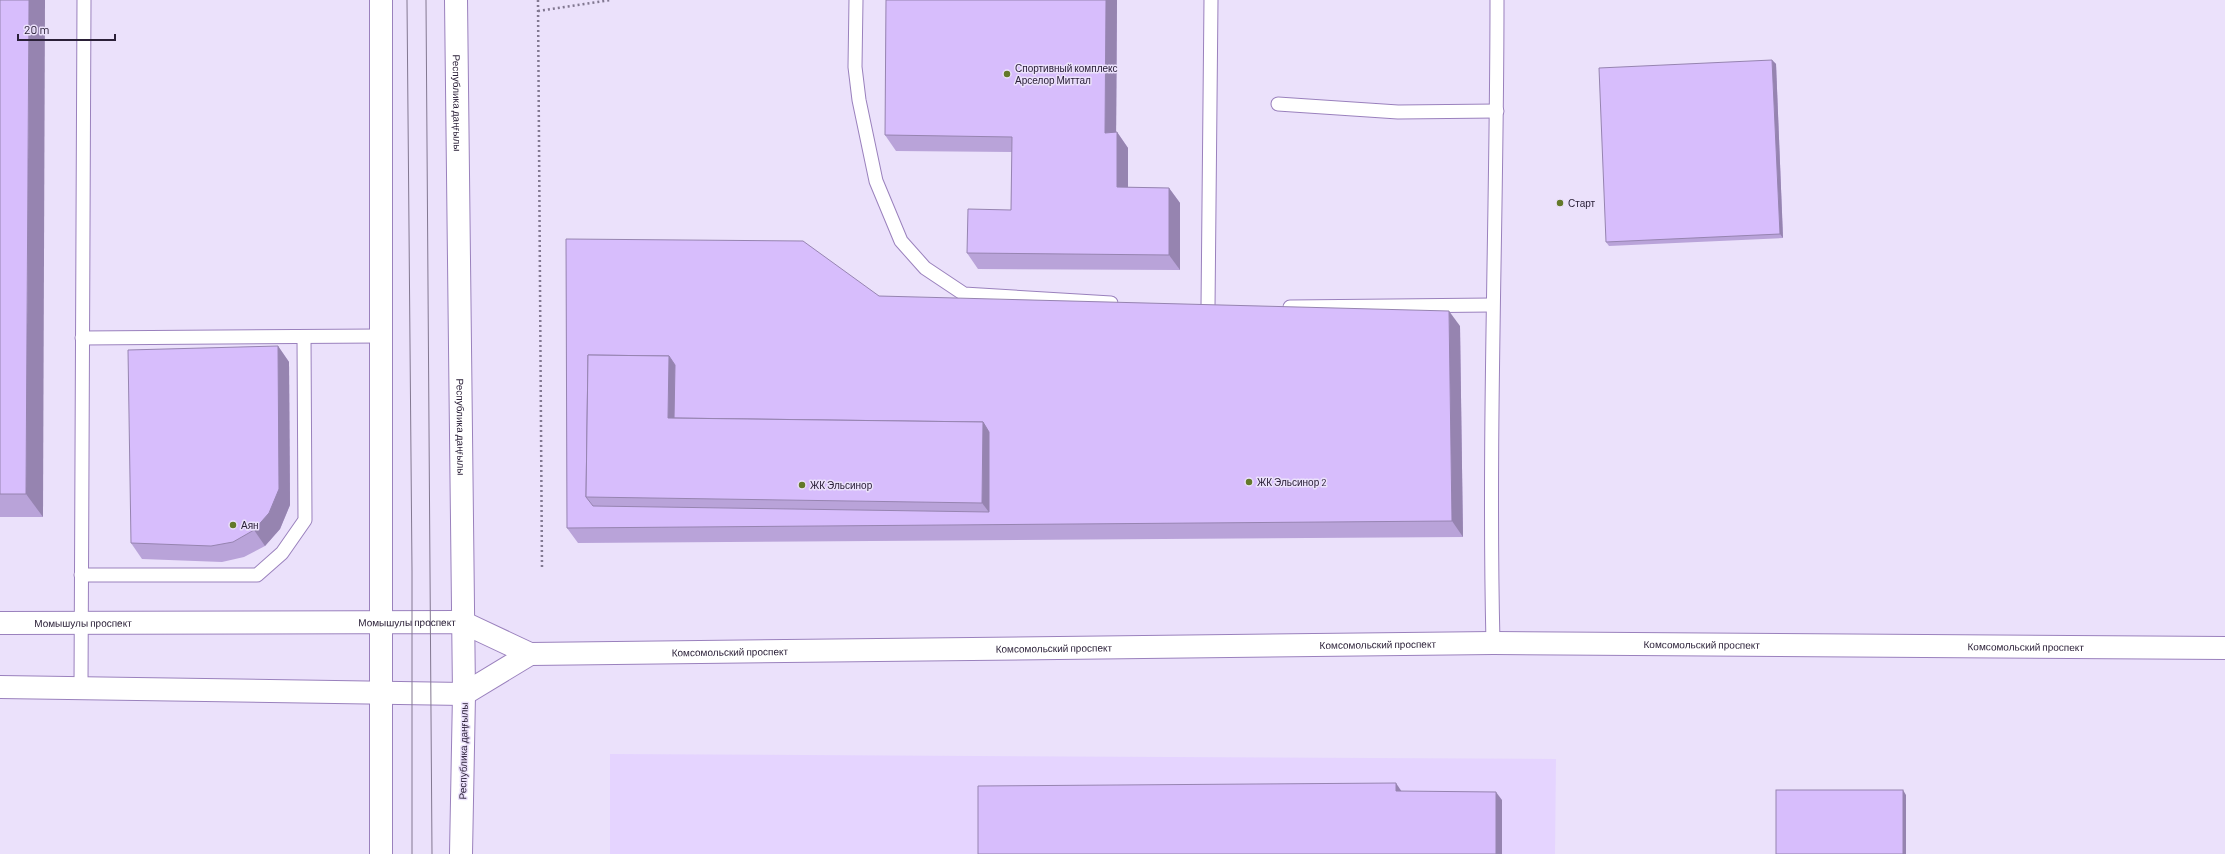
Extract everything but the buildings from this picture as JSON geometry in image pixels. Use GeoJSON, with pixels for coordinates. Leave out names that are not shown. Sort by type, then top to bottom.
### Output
{"type":"FeatureCollection","features":[{"type":"Feature","properties":{"kind":"street"},"geometry":{"type":"LineString","coordinates":[[381,0],[381,854]]}},
{"type":"Feature","properties":{"kind":"street","name":"Республика даңғылы"},"geometry":{"type":"LineString","coordinates":[[456,0],[464,694],[461,854]]}},
{"type":"Feature","properties":{"kind":"street","name":"Момышулы проспект"},"geometry":{"type":"LineString","coordinates":[[0,622],[462,622],[530,654]]}},
{"type":"Feature","properties":{"kind":"street","name":"Комсомольский проспект"},"geometry":{"type":"LineString","coordinates":[[530,654],[1493,643],[2225,648]]}},
{"type":"Feature","properties":{"kind":"street"},"geometry":{"type":"LineString","coordinates":[[0,687],[81,687],[464,694],[530,654]]}},
{"type":"Feature","properties":{"kind":"lane"},"geometry":{"type":"LineString","coordinates":[[81,687],[84,0]]}},
{"type":"Feature","properties":{"kind":"lane"},"geometry":{"type":"LineString","coordinates":[[856,0],[855,67],[860,108],[876,181],[901,241],[925,268],[964,294],[1121,303]]}},
{"type":"Feature","properties":{"kind":"lane"},"geometry":{"type":"LineString","coordinates":[[1208,308],[1211,0]]}},
{"type":"Feature","properties":{"kind":"lane"},"geometry":{"type":"LineString","coordinates":[[1493,643],[1490,555],[1492,305],[1497,111],[1497,0]]}},
{"type":"Feature","properties":{"kind":"lane"},"geometry":{"type":"LineString","coordinates":[[1278,104],[1398,112],[1497,111]]}},
{"type":"Feature","properties":{"kind":"lane"},"geometry":{"type":"LineString","coordinates":[[1279,307],[1492,305]]}},
{"type":"Feature","properties":{"kind":"lane"},"geometry":{"type":"LineString","coordinates":[[1192,307],[1224,308]]}},
{"type":"Feature","properties":{"kind":"lane"},"geometry":{"type":"LineString","coordinates":[[82,338],[380,336]]}},
{"type":"Feature","properties":{"kind":"lane"},"geometry":{"type":"LineString","coordinates":[[81,575],[257,575],[282,553],[304,520],[304,337]]}},
{"type":"Feature","properties":{"kind":"path"},"geometry":{"type":"LineString","coordinates":[[538,0],[542,569]]}},
{"type":"Feature","properties":{"kind":"path"},"geometry":{"type":"LineString","coordinates":[[538,11],[611,0]]}},
{"type":"Feature","properties":{"kind":"shaded area"},"geometry":{"type":"Polygon","coordinates":[[[610,754],[1556,759],[1555,854],[610,854],[610,754]]]}},
{"type":"Feature","properties":{"kind":"tram line"},"geometry":{"type":"LineString","coordinates":[[407,0],[412,571],[412,854]]}},
{"type":"Feature","properties":{"kind":"tram line"},"geometry":{"type":"LineString","coordinates":[[426,0],[432,854]]}},
{"type":"Feature","properties":{"kind":"place","name":"Спортивный комплекс Арселор Миттал"},"geometry":{"type":"Point","coordinates":[1007,74]}},
{"type":"Feature","properties":{"kind":"place","name":"Старт"},"geometry":{"type":"Point","coordinates":[1560,203]}},
{"type":"Feature","properties":{"kind":"place","name":"ЖК Эльсинор 2"},"geometry":{"type":"Point","coordinates":[1249,482]}},
{"type":"Feature","properties":{"kind":"place","name":"ЖК Эльсинор"},"geometry":{"type":"Point","coordinates":[802,485]}},
{"type":"Feature","properties":{"kind":"place","name":"Аян"},"geometry":{"type":"Point","coordinates":[233,525]}}]}
